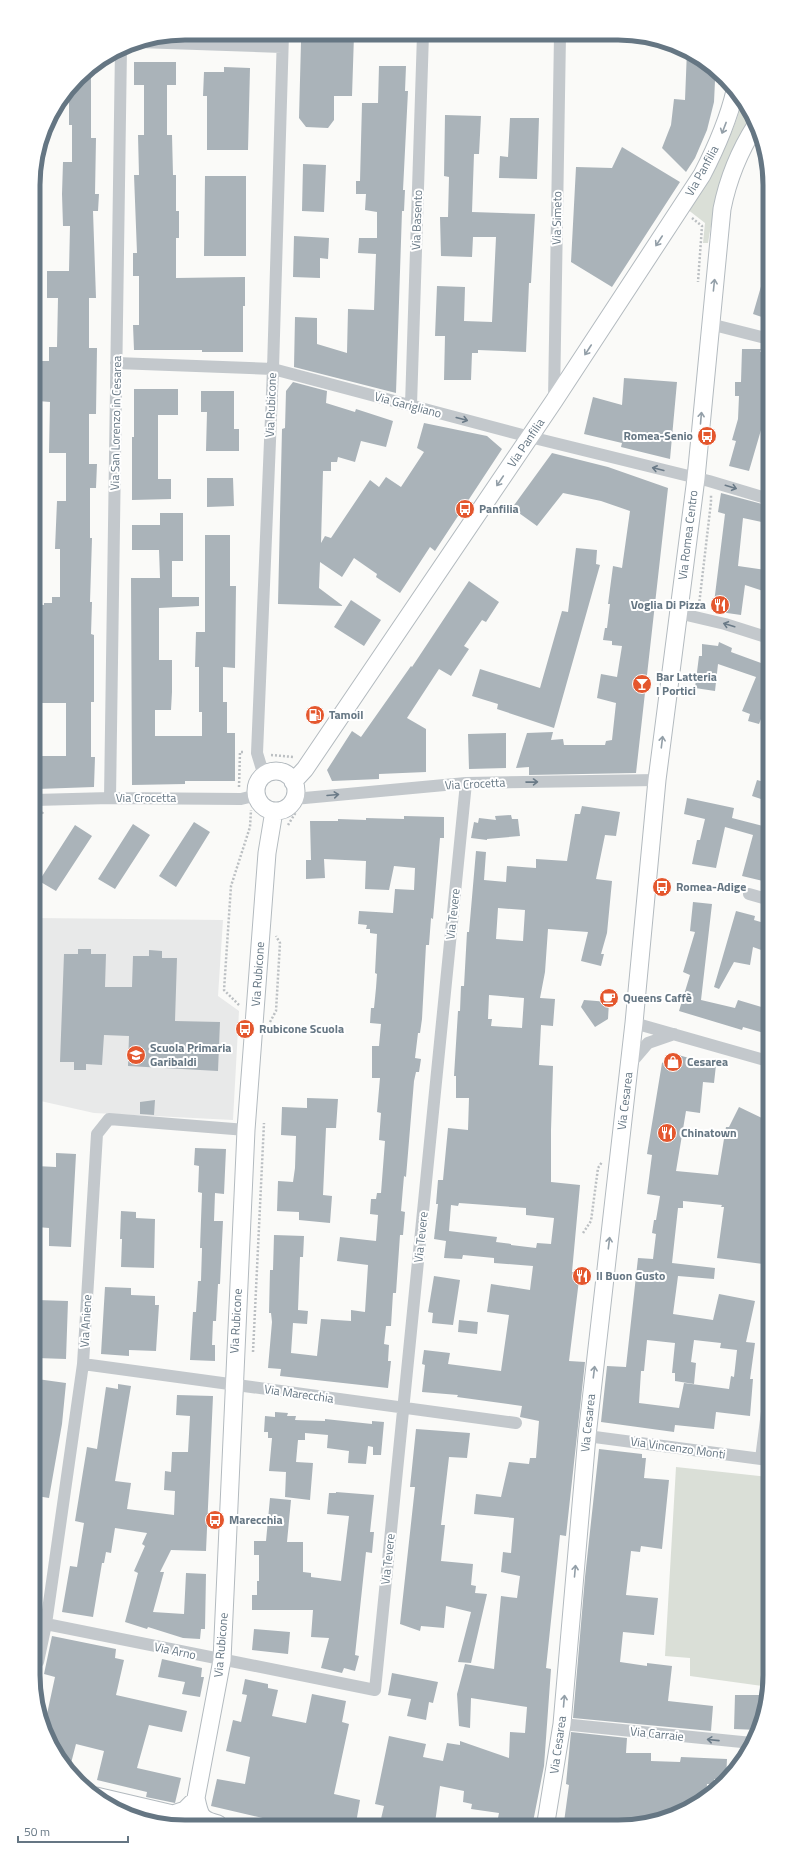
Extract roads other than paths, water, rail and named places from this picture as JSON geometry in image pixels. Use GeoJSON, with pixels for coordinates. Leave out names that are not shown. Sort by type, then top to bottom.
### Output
{"type":"FeatureCollection","features":[{"type":"Feature","properties":{"kind":"street","name":"Via Rubicone"},"geometry":{"type":"LineString","coordinates":[[264,776],[257,753],[273,369],[283,40]]}},
{"type":"Feature","properties":{"kind":"street","name":"Via Basento"},"geometry":{"type":"LineString","coordinates":[[411,405],[423,40]]}},
{"type":"Feature","properties":{"kind":"street","name":"Via Simeto"},"geometry":{"type":"LineString","coordinates":[[554,401],[560,40]]}},
{"type":"Feature","properties":{"kind":"street"},"geometry":{"type":"LineString","coordinates":[[158,43],[282,47]]}},
{"type":"Feature","properties":{"kind":"street","name":"Via San Lorenzo in Cesarea"},"geometry":{"type":"LineString","coordinates":[[110,798],[121,55]]}},
{"type":"Feature","properties":{"kind":"street","name":"Via Panfilia"},"geometry":{"type":"LineString","coordinates":[[293,782],[305,769],[530,437],[702,175],[722,132],[733,97]]}},
{"type":"Feature","properties":{"kind":"street","name":"Via Romea Centro"},"geometry":{"type":"LineString","coordinates":[[634,1023],[657,780],[696,478],[710,324],[725,194],[737,162],[753,131]]}},
{"type":"Feature","properties":{"kind":"street"},"geometry":{"type":"LineString","coordinates":[[710,324],[763,337]]}},
{"type":"Feature","properties":{"kind":"street","name":"Via Garigliano"},"geometry":{"type":"LineString","coordinates":[[116,363],[273,369],[530,437],[696,478],[763,497]]}},
{"type":"Feature","properties":{"kind":"street"},"geometry":{"type":"LineString","coordinates":[[678,613],[725,624],[763,636]]}},
{"type":"Feature","properties":{"kind":"street"},"geometry":{"type":"LineString","coordinates":[[277,772],[283,773],[293,782],[295,788],[294,799],[286,808],[274,811],[263,806],[257,795],[258,784],[264,776],[277,772]]}},
{"type":"Feature","properties":{"kind":"street","name":"Via Crocetta"},"geometry":{"type":"LineString","coordinates":[[294,799],[466,783],[657,780]]}},
{"type":"Feature","properties":{"kind":"street","name":"Via Tevere"},"geometry":{"type":"LineString","coordinates":[[375,1690],[466,783]]}},
{"type":"Feature","properties":{"kind":"street","name":"Via Crocetta"},"geometry":{"type":"LineString","coordinates":[[40,800],[110,798],[241,799],[257,795]]}},
{"type":"Feature","properties":{"kind":"street","name":"Via Rubicone"},"geometry":{"type":"LineString","coordinates":[[186,1820],[189,1818],[196,1798],[222,1660],[233,1385],[246,1130],[267,852],[274,811]]}},
{"type":"Feature","properties":{"kind":"street"},"geometry":{"type":"LineString","coordinates":[[749,894],[763,898]]}},
{"type":"Feature","properties":{"kind":"street"},"geometry":{"type":"LineString","coordinates":[[634,1023],[763,1060]]}},
{"type":"Feature","properties":{"kind":"street","name":"Via Cesarea"},"geometry":{"type":"LineString","coordinates":[[546,1820],[562,1724],[587,1436],[634,1023]]}},
{"type":"Feature","properties":{"kind":"street"},"geometry":{"type":"LineString","coordinates":[[629,1065],[648,1043],[674,1034]]}},
{"type":"Feature","properties":{"kind":"street","name":"Via Aniene"},"geometry":{"type":"LineString","coordinates":[[40,1652],[46,1624],[83,1364],[97,1134],[109,1119],[246,1130]]}},
{"type":"Feature","properties":{"kind":"street","name":"Via Marecchia"},"geometry":{"type":"LineString","coordinates":[[83,1364],[516,1423]]}},
{"type":"Feature","properties":{"kind":"street","name":"Via Vincenzo Monti"},"geometry":{"type":"LineString","coordinates":[[587,1436],[763,1460]]}},
{"type":"Feature","properties":{"kind":"street","name":"Via Arno"},"geometry":{"type":"LineString","coordinates":[[46,1624],[375,1690]]}},
{"type":"Feature","properties":{"kind":"street","name":"Via Carraie"},"geometry":{"type":"LineString","coordinates":[[562,1724],[746,1742]]}},
{"type":"Feature","properties":{"kind":"street"},"geometry":{"type":"LineString","coordinates":[[109,1799],[172,1814],[185,1810],[196,1798]]}},
{"type":"Feature","properties":{"kind":"street"},"geometry":{"type":"LineString","coordinates":[[196,1798],[200,1815],[205,1820]]}},
{"type":"Feature","properties":{"kind":"place","name":"Romea-Senio"},"geometry":{"type":"Point","coordinates":[707,436]}},
{"type":"Feature","properties":{"kind":"place","name":"Panfilia"},"geometry":{"type":"Point","coordinates":[465,509]}},
{"type":"Feature","properties":{"kind":"place","name":"Voglia Di Pizza"},"geometry":{"type":"Point","coordinates":[720,605]}},
{"type":"Feature","properties":{"kind":"place","name":"Bar Latteria I Portici"},"geometry":{"type":"Point","coordinates":[642,684]}},
{"type":"Feature","properties":{"kind":"place","name":"Tamoil"},"geometry":{"type":"Point","coordinates":[315,715]}},
{"type":"Feature","properties":{"kind":"place","name":"Romea-Adige"},"geometry":{"type":"Point","coordinates":[662,887]}},
{"type":"Feature","properties":{"kind":"place","name":"Queens Caffè"},"geometry":{"type":"Point","coordinates":[609,998]}},
{"type":"Feature","properties":{"kind":"place","name":"Rubicone Scuola"},"geometry":{"type":"Point","coordinates":[245,1029]}},
{"type":"Feature","properties":{"kind":"place","name":"Scuola Primaria Garibaldi"},"geometry":{"type":"Point","coordinates":[136,1055]}},
{"type":"Feature","properties":{"kind":"place","name":"Cesarea"},"geometry":{"type":"Point","coordinates":[673,1062]}},
{"type":"Feature","properties":{"kind":"place","name":"Chinatown"},"geometry":{"type":"Point","coordinates":[667,1133]}},
{"type":"Feature","properties":{"kind":"place","name":"Il Buon Gusto"},"geometry":{"type":"Point","coordinates":[582,1276]}},
{"type":"Feature","properties":{"kind":"place","name":"Marecchia"},"geometry":{"type":"Point","coordinates":[215,1520]}}]}
